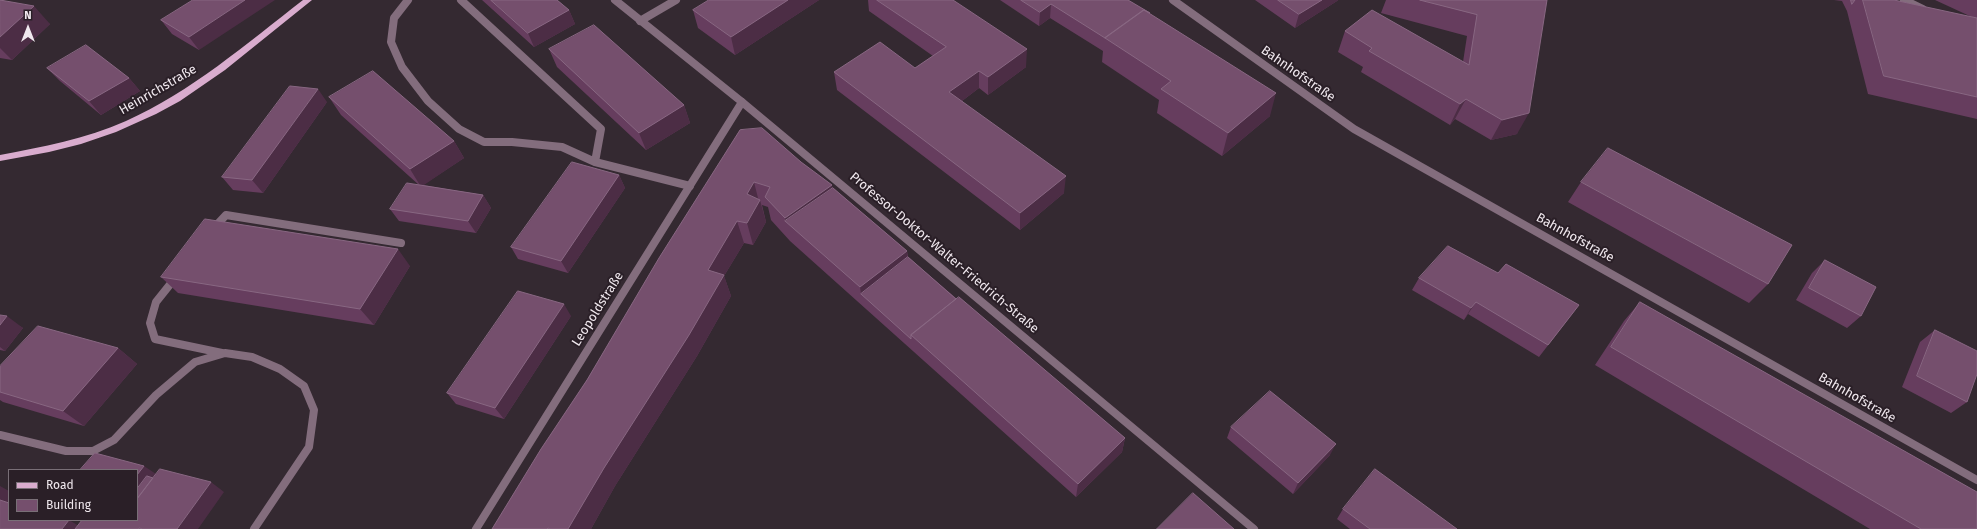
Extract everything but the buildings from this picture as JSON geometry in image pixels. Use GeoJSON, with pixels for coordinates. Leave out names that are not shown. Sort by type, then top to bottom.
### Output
{"type":"FeatureCollection","features":[{"type":"Feature","properties":{"kind":"main road","name":"Heinrichstraße"},"geometry":{"type":"LineString","coordinates":[[0,158],[67,145],[130,123],[204,80],[308,0]]}},
{"type":"Feature","properties":{"kind":"street"},"geometry":{"type":"LineString","coordinates":[[408,0],[394,18],[391,42],[402,67],[424,96],[458,129],[484,142],[512,142],[562,148],[595,162],[690,186]]}},
{"type":"Feature","properties":{"kind":"street"},"geometry":{"type":"LineString","coordinates":[[462,0],[601,129],[595,162]]}},
{"type":"Feature","properties":{"kind":"street","name":"Professor-Doktor-Walter-Friedrich-Straße"},"geometry":{"type":"LineString","coordinates":[[615,0],[742,102],[1254,529]]}},
{"type":"Feature","properties":{"kind":"street"},"geometry":{"type":"LineString","coordinates":[[640,21],[676,0]]}},
{"type":"Feature","properties":{"kind":"street","name":"Bahnhofstraße"},"geometry":{"type":"LineString","coordinates":[[1173,0],[1354,129],[1977,480]]}},
{"type":"Feature","properties":{"kind":"street"},"geometry":{"type":"LineString","coordinates":[[1904,0],[1933,13]]}},
{"type":"Feature","properties":{"kind":"street","name":"Leopoldstraße"},"geometry":{"type":"LineString","coordinates":[[476,529],[742,102]]}},
{"type":"Feature","properties":{"kind":"street"},"geometry":{"type":"LineString","coordinates":[[204,240],[226,215],[401,243]]}},
{"type":"Feature","properties":{"kind":"street"},"geometry":{"type":"LineString","coordinates":[[180,271],[156,302],[150,323],[156,339],[252,358],[280,369],[304,386],[314,410],[309,446],[254,529]]}},
{"type":"Feature","properties":{"kind":"street"},"geometry":{"type":"LineString","coordinates":[[0,435],[66,451],[93,451],[114,440],[156,395],[195,362],[225,353]]}}]}
